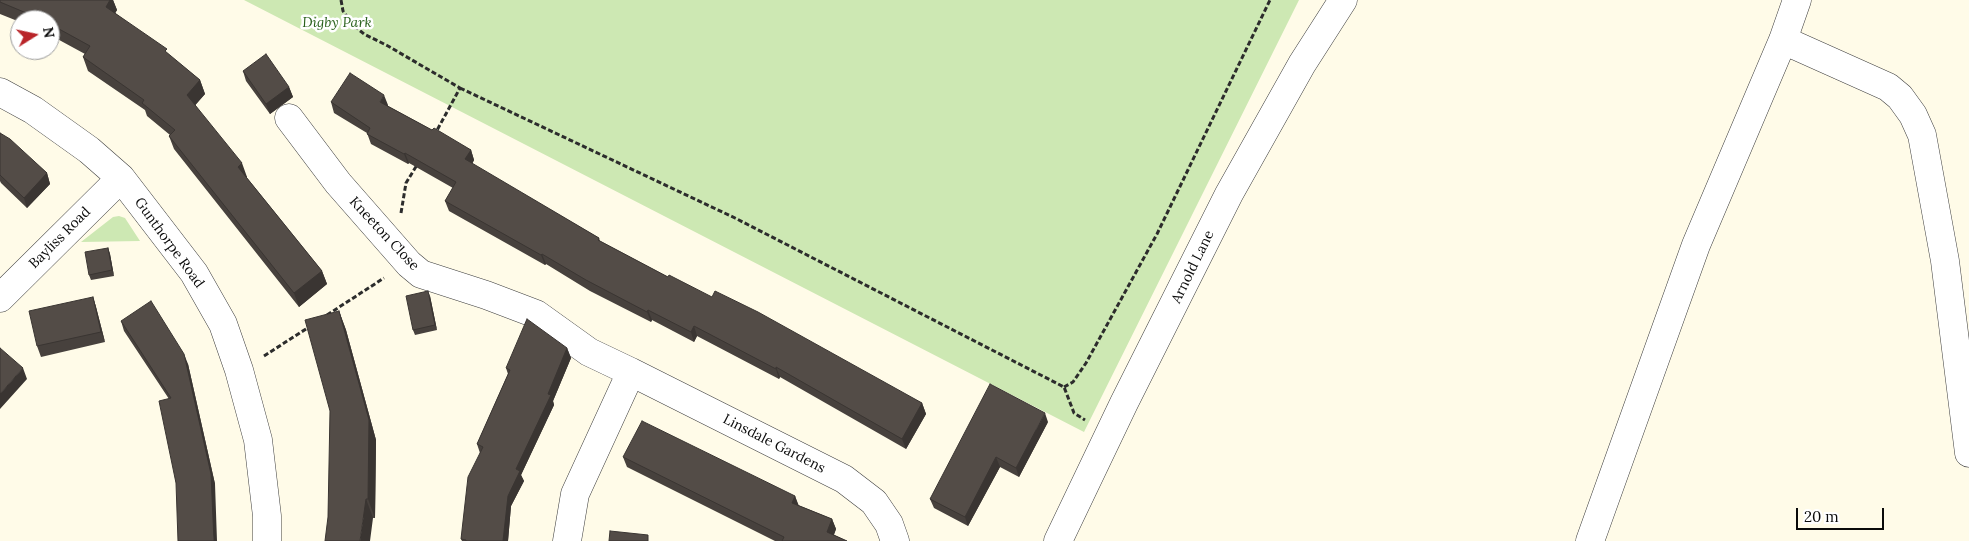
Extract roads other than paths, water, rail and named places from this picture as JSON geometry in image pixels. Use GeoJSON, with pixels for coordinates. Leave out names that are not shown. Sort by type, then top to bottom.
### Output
{"type":"FeatureCollection","features":[{"type":"Feature","properties":{"kind":"street","name":"Arnold Lane"},"geometry":{"type":"LineString","coordinates":[[1058,541],[1124,403],[1229,194],[1302,64],[1343,0]]}},
{"type":"Feature","properties":{"kind":"street"},"geometry":{"type":"LineString","coordinates":[[1590,541],[1696,245],[1783,40],[1797,0]]}},
{"type":"Feature","properties":{"kind":"street"},"geometry":{"type":"LineString","coordinates":[[1783,40],[1888,87],[1914,115],[1922,135],[1945,261],[1969,453]]}},
{"type":"Feature","properties":{"kind":"street","name":"Gunthorpe Road"},"geometry":{"type":"LineString","coordinates":[[0,92],[33,110],[89,150],[121,178],[194,273],[223,324],[239,370],[258,440],[267,516],[267,541]]}},
{"type":"Feature","properties":{"kind":"street","name":"Kneeton Close"},"geometry":{"type":"LineString","coordinates":[[289,118],[338,183],[421,274],[536,314],[565,334]]}},
{"type":"Feature","properties":{"kind":"street","name":"Bayliss Road"},"geometry":{"type":"LineString","coordinates":[[0,298],[121,178]]}},
{"type":"Feature","properties":{"kind":"street","name":"Linsdale Gardens"},"geometry":{"type":"LineString","coordinates":[[565,334],[589,352],[844,479],[874,502],[889,524],[895,541]]}},
{"type":"Feature","properties":{"kind":"street"},"geometry":{"type":"LineString","coordinates":[[567,541],[575,494],[631,372]]}},
{"type":"Feature","properties":{"kind":"park label","name":"Digby Park"},"geometry":{"type":"Point","coordinates":[337,23]}}]}
